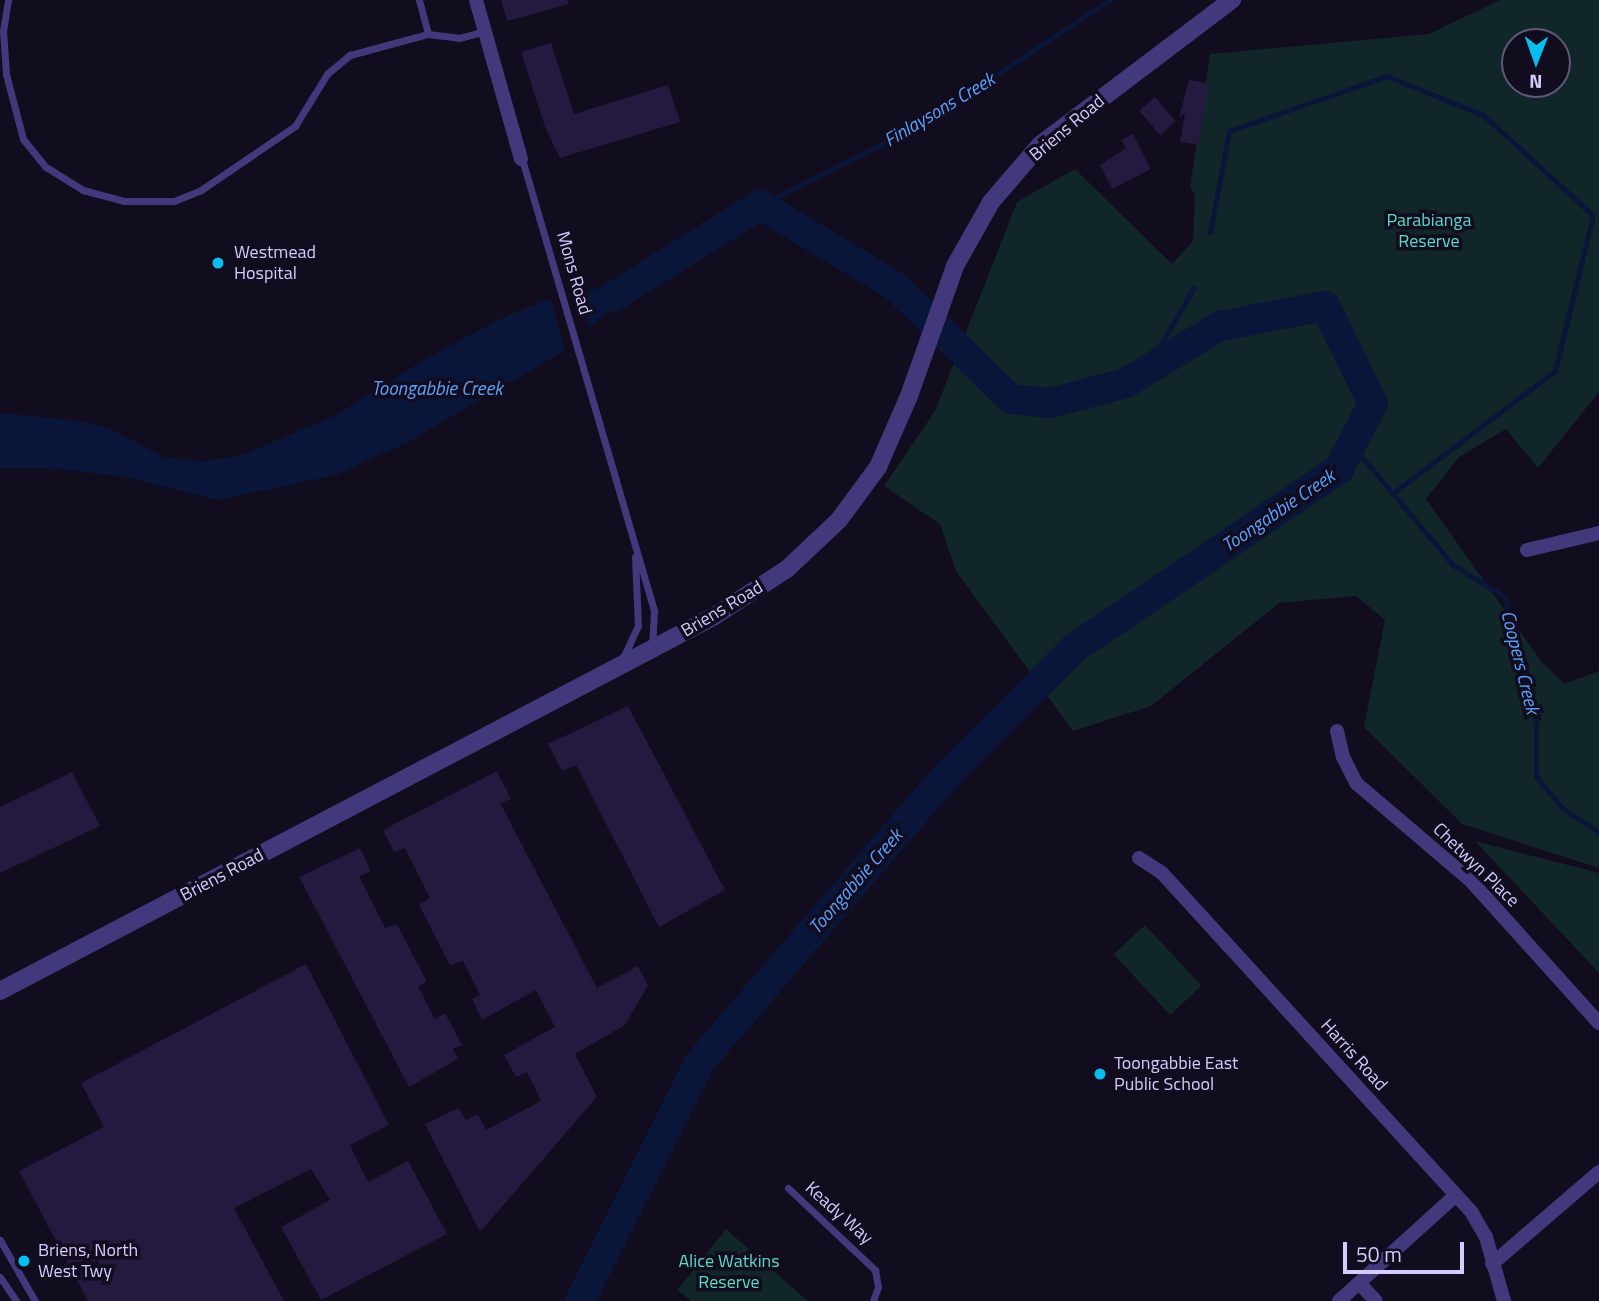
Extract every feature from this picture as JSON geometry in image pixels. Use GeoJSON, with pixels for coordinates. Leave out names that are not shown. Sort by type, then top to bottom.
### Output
{"type":"FeatureCollection","features":[{"type":"Feature","properties":{"kind":"street","name":"Mons Road"},"geometry":{"type":"LineString","coordinates":[[476,0],[521,159]]}},
{"type":"Feature","properties":{"kind":"street","name":"Briens Road"},"geometry":{"type":"LineString","coordinates":[[0,991],[617,668],[732,606],[787,569],[839,520],[877,467],[909,396],[955,266],[991,202],[1040,145],[1232,0]]}},
{"type":"Feature","properties":{"kind":"street"},"geometry":{"type":"LineString","coordinates":[[1527,550],[1599,533]]}},
{"type":"Feature","properties":{"kind":"street","name":"Chetwyn Place"},"geometry":{"type":"LineString","coordinates":[[1337,731],[1343,757],[1356,783],[1471,881],[1599,1023]]}},
{"type":"Feature","properties":{"kind":"street","name":"Harris Road"},"geometry":{"type":"LineString","coordinates":[[1139,859],[1163,873],[1455,1196],[1486,1237],[1504,1301]]}},
{"type":"Feature","properties":{"kind":"street"},"geometry":{"type":"LineString","coordinates":[[1492,1264],[1599,1172]]}},
{"type":"Feature","properties":{"kind":"street"},"geometry":{"type":"LineString","coordinates":[[1339,1301],[1455,1196]]}},
{"type":"Feature","properties":{"kind":"street"},"geometry":{"type":"LineString","coordinates":[[1360,1284],[1376,1301]]}},
{"type":"Feature","properties":{"kind":"lane"},"geometry":{"type":"LineString","coordinates":[[8,0],[3,30],[6,74],[23,139],[46,167],[83,190],[124,201],[174,201],[201,190],[295,126],[327,74],[350,55],[428,34],[459,38],[485,31]]}},
{"type":"Feature","properties":{"kind":"lane"},"geometry":{"type":"LineString","coordinates":[[419,0],[428,34]]}},
{"type":"Feature","properties":{"kind":"lane","name":"Mons Road"},"geometry":{"type":"LineString","coordinates":[[521,159],[635,556],[654,611],[656,626],[650,650]]}},
{"type":"Feature","properties":{"kind":"lane","name":"Mons Road"},"geometry":{"type":"LineString","coordinates":[[617,668],[638,626],[635,556]]}},
{"type":"Feature","properties":{"kind":"lane","name":"Keady Way"},"geometry":{"type":"LineString","coordinates":[[788,1188],[875,1270],[878,1287],[873,1301]]}},
{"type":"Feature","properties":{"kind":"lane"},"geometry":{"type":"LineString","coordinates":[[0,1240],[35,1301]]}},
{"type":"Feature","properties":{"kind":"lane"},"geometry":{"type":"LineString","coordinates":[[0,1277],[16,1301]]}},
{"type":"Feature","properties":{"kind":"green space","name":"Parabianga Reserve"},"geometry":{"type":"Polygon","coordinates":[[[1500,0],[1599,0],[1599,392],[1538,468],[1506,429],[1459,457],[1426,499],[1541,661],[1564,684],[1599,671],[1599,868],[1462,824],[1364,727],[1385,620],[1356,596],[1279,603],[1151,706],[1073,731],[956,571],[940,524],[884,486],[935,411],[1017,202],[1075,169],[1172,264],[1193,241],[1195,195],[1190,187],[1210,54],[1429,34],[1500,0]]]}},
{"type":"Feature","properties":{"kind":"green space"},"geometry":{"type":"Polygon","coordinates":[[[1475,841],[1599,873],[1599,973],[1475,841]]]}},
{"type":"Feature","properties":{"kind":"green space"},"geometry":{"type":"Polygon","coordinates":[[[1145,925],[1202,986],[1170,1015],[1114,954],[1145,925]]]}},
{"type":"Feature","properties":{"kind":"green space","name":"Alice Watkins Reserve"},"geometry":{"type":"Polygon","coordinates":[[[726,1229],[808,1301],[691,1301],[677,1290],[726,1229]]]}},
{"type":"Feature","properties":{"kind":"water","name":"Toongabbie Creek"},"geometry":{"type":"Polygon","coordinates":[[[648,276],[558,355],[406,443],[336,475],[217,500],[125,477],[51,468],[0,468],[0,413],[81,421],[108,428],[166,458],[205,461],[242,455],[334,416],[422,361],[502,318],[539,303],[648,276]]]}},
{"type":"Feature","properties":{"kind":"pier"},"geometry":{"type":"Polygon","coordinates":[[[578,290],[590,331],[566,353],[550,297],[578,290]]]}},
{"type":"Feature","properties":{"kind":"building"},"geometry":{"type":"Polygon","coordinates":[[[501,0],[568,0],[569,4],[507,21],[501,0]]]}},
{"type":"Feature","properties":{"kind":"building"},"geometry":{"type":"Polygon","coordinates":[[[551,43],[574,114],[668,85],[680,122],[560,158],[545,127],[521,52],[551,43]]]}},
{"type":"Feature","properties":{"kind":"building"},"geometry":{"type":"Polygon","coordinates":[[[1189,80],[1208,83],[1199,145],[1180,142],[1185,113],[1179,118],[1189,80]]]}},
{"type":"Feature","properties":{"kind":"building"},"geometry":{"type":"Polygon","coordinates":[[[1155,97],[1176,121],[1160,135],[1139,111],[1155,97]]]}},
{"type":"Feature","properties":{"kind":"building"},"geometry":{"type":"Polygon","coordinates":[[[1133,134],[1151,169],[1112,189],[1100,165],[1126,148],[1121,140],[1133,134]]]}},
{"type":"Feature","properties":{"kind":"building"},"geometry":{"type":"Polygon","coordinates":[[[628,706],[725,890],[659,927],[576,765],[562,771],[548,744],[628,706]]]}},
{"type":"Feature","properties":{"kind":"building"},"geometry":{"type":"Polygon","coordinates":[[[497,771],[511,799],[500,803],[597,988],[638,966],[648,985],[625,1025],[575,1054],[597,1097],[480,1232],[425,1124],[459,1108],[466,1120],[478,1114],[486,1130],[541,1101],[527,1072],[516,1077],[504,1055],[555,1027],[536,990],[482,1020],[472,999],[480,995],[463,961],[450,965],[419,905],[430,898],[405,848],[394,852],[383,830],[497,771]]]}},
{"type":"Feature","properties":{"kind":"building"},"geometry":{"type":"Polygon","coordinates":[[[72,772],[100,826],[0,873],[0,807],[72,772]]]}},
{"type":"Feature","properties":{"kind":"building"},"geometry":{"type":"Polygon","coordinates":[[[360,848],[371,871],[359,876],[385,928],[397,924],[427,982],[418,986],[435,1019],[445,1013],[462,1045],[453,1049],[458,1059],[409,1087],[299,877],[360,848]]]}},
{"type":"Feature","properties":{"kind":"building"},"geometry":{"type":"Polygon","coordinates":[[[306,964],[389,1125],[350,1145],[368,1182],[408,1161],[447,1234],[321,1300],[281,1227],[330,1200],[311,1169],[234,1208],[284,1301],[88,1301],[19,1171],[104,1127],[81,1083],[306,964]]]}},
{"type":"Feature","properties":{"kind":"waterway","name":"Finlaysons Creek"},"geometry":{"type":"LineString","coordinates":[[760,205],[916,127],[1110,0]]}},
{"type":"Feature","properties":{"kind":"waterway"},"geometry":{"type":"LineString","coordinates":[[1210,232],[1229,131],[1387,76],[1483,115],[1593,215],[1555,371],[1392,494]]}},
{"type":"Feature","properties":{"kind":"waterway","name":"Toongabbie Creek"},"geometry":{"type":"LineString","coordinates":[[580,1301],[699,1063],[947,775],[1076,647],[1339,469],[1373,403],[1325,306],[1220,326],[1126,383],[1051,403],[1011,399],[895,286],[760,205],[613,297]]}},
{"type":"Feature","properties":{"kind":"waterway"},"geometry":{"type":"LineString","coordinates":[[1144,373],[1194,287]]}},
{"type":"Feature","properties":{"kind":"waterway","name":"Coopers Creek"},"geometry":{"type":"LineString","coordinates":[[1352,445],[1453,565],[1504,596],[1536,723],[1536,776],[1562,808],[1599,832]]}},
{"type":"Feature","properties":{"kind":"place","name":"Westmead Hospital"},"geometry":{"type":"Point","coordinates":[218,263]}},
{"type":"Feature","properties":{"kind":"place","name":"Toongabbie East Public School"},"geometry":{"type":"Point","coordinates":[1100,1074]}},
{"type":"Feature","properties":{"kind":"place","name":"Briens, North West Twy"},"geometry":{"type":"Point","coordinates":[24,1261]}}]}
